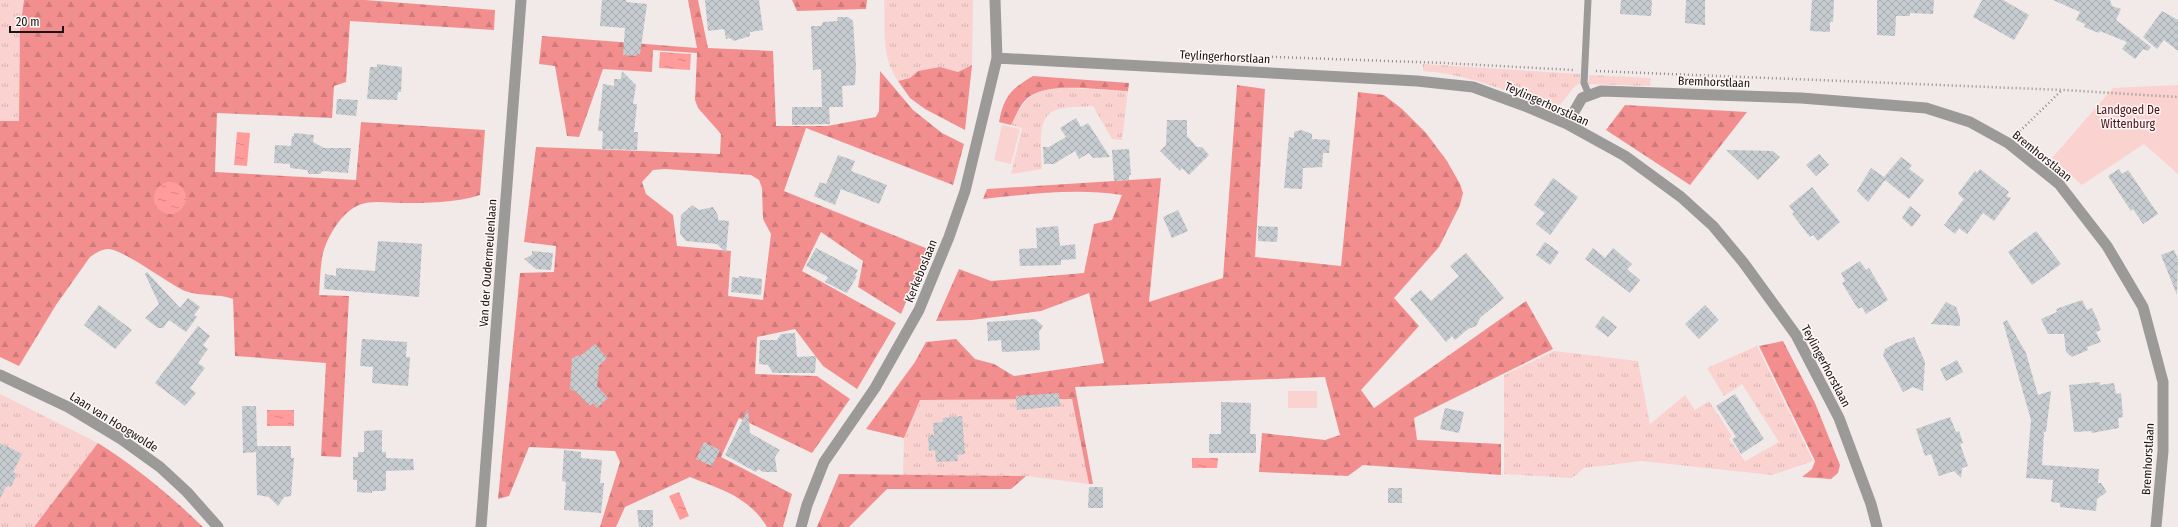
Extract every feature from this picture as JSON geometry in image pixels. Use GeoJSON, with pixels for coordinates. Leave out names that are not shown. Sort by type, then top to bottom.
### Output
{"type":"FeatureCollection","features":[{"type":"Feature","properties":{"kind":"street","name":"Van der Oudermeulenlaan"},"geometry":{"type":"LineString","coordinates":[[481,527],[521,0]]}},
{"type":"Feature","properties":{"kind":"street","name":"Kerkeboslaan"},"geometry":{"type":"LineString","coordinates":[[801,527],[807,505],[824,462],[875,388],[919,310],[949,237],[965,191],[997,58],[998,47],[995,0]]}},
{"type":"Feature","properties":{"kind":"street","name":"Teylingerhorstlaan"},"geometry":{"type":"LineString","coordinates":[[997,58],[1417,81],[1473,87],[1567,124],[1625,156],[1681,197],[1713,226],[1743,262],[1796,335],[1839,418],[1871,504],[1877,527]]}},
{"type":"Feature","properties":{"kind":"street","name":"Bremhorstlaan"},"geometry":{"type":"LineString","coordinates":[[1589,95],[1601,91],[1793,98],[1926,108],[1970,122],[2008,143],[2059,184],[2107,246],[2143,307],[2163,382],[2163,451],[2156,527]]}},
{"type":"Feature","properties":{"kind":"street"},"geometry":{"type":"LineString","coordinates":[[1567,124],[1582,98],[1589,95]]}},
{"type":"Feature","properties":{"kind":"street","name":"Laan van Hoogwolde"},"geometry":{"type":"LineString","coordinates":[[0,374],[68,407],[121,439],[160,467],[187,492],[218,527]]}},
{"type":"Feature","properties":{"kind":"lane"},"geometry":{"type":"LineString","coordinates":[[1588,0],[1584,84],[1589,95]]}},
{"type":"Feature","properties":{"kind":"path"},"geometry":{"type":"LineString","coordinates":[[1245,56],[1444,63],[1584,71],[2063,90],[2178,97]]}},
{"type":"Feature","properties":{"kind":"path"},"geometry":{"type":"LineString","coordinates":[[2008,143],[2063,90]]}},
{"type":"Feature","properties":{"kind":"green space"},"geometry":{"type":"Polygon","coordinates":[[[0,0],[24,0],[20,29],[19,122],[0,121],[0,0]]]}},
{"type":"Feature","properties":{"kind":"green space"},"geometry":{"type":"Polygon","coordinates":[[[24,0],[365,0],[495,10],[494,30],[350,21],[346,82],[334,86],[332,118],[217,113],[215,172],[356,180],[361,122],[485,130],[480,195],[460,200],[441,202],[364,203],[346,214],[330,235],[321,263],[319,295],[349,296],[341,457],[321,456],[326,363],[235,356],[233,299],[185,291],[134,260],[114,250],[102,250],[90,257],[56,305],[19,366],[0,357],[0,121],[19,121],[20,29],[24,0]]]}},
{"type":"Feature","properties":{"kind":"green space"},"geometry":{"type":"Polygon","coordinates":[[[688,0],[698,0],[708,48],[773,51],[776,126],[827,126],[876,117],[879,111],[880,71],[913,110],[942,133],[964,144],[953,185],[806,128],[784,191],[928,249],[901,314],[858,287],[863,261],[821,232],[802,271],[896,323],[857,389],[823,366],[795,329],[757,337],[755,374],[817,376],[850,399],[812,453],[739,418],[721,457],[792,494],[783,527],[767,527],[760,516],[743,501],[723,490],[690,477],[625,507],[616,527],[600,527],[620,462],[615,451],[529,447],[509,496],[498,499],[520,273],[554,272],[556,246],[524,242],[536,147],[720,154],[721,134],[698,108],[695,100],[697,53],[653,50],[652,72],[603,69],[579,137],[567,136],[555,66],[539,64],[542,36],[697,48],[688,0]],[[665,169],[653,170],[642,182],[646,194],[673,215],[677,246],[731,251],[728,296],[763,300],[771,234],[763,219],[762,188],[759,180],[751,175],[665,169]]]}},
{"type":"Feature","properties":{"kind":"green space"},"geometry":{"type":"Polygon","coordinates":[[[792,0],[867,0],[866,9],[797,11],[792,0]]]}},
{"type":"Feature","properties":{"kind":"green space"},"geometry":{"type":"Polygon","coordinates":[[[884,0],[973,0],[972,65],[958,72],[940,67],[918,71],[910,78],[898,81],[892,71],[886,52],[884,0]]]}},
{"type":"Feature","properties":{"kind":"green space"},"geometry":{"type":"Polygon","coordinates":[[[1423,64],[1580,74],[1580,83],[1559,105],[1550,108],[1488,84],[1456,76],[1423,71],[1423,64]]]}},
{"type":"Feature","properties":{"kind":"green space"},"geometry":{"type":"Polygon","coordinates":[[[972,65],[965,130],[925,109],[910,98],[898,81],[910,78],[918,71],[940,67],[958,72],[972,65]]]}},
{"type":"Feature","properties":{"kind":"green space"},"geometry":{"type":"Polygon","coordinates":[[[1589,75],[1651,78],[1650,86],[1588,84],[1589,75]]]}},
{"type":"Feature","properties":{"kind":"green space"},"geometry":{"type":"Polygon","coordinates":[[[1033,76],[1129,83],[1128,91],[1092,88],[1065,88],[1041,91],[1032,95],[1025,101],[1011,125],[999,122],[1006,99],[1014,89],[1033,76]]]}},
{"type":"Feature","properties":{"kind":"green space"},"geometry":{"type":"Polygon","coordinates":[[[1237,85],[1265,89],[1255,257],[1341,266],[1358,92],[1384,95],[1402,109],[1426,133],[1447,161],[1460,184],[1463,193],[1460,205],[1439,247],[1394,298],[1419,326],[1361,390],[1374,408],[1526,301],[1553,349],[1414,418],[1417,440],[1501,444],[1501,475],[1363,465],[1348,476],[1259,472],[1262,433],[1325,440],[1340,435],[1325,377],[1075,387],[1093,484],[1089,484],[1072,399],[920,400],[904,438],[866,429],[915,362],[926,342],[956,339],[975,359],[994,364],[1014,376],[1104,363],[1089,293],[1041,311],[972,320],[936,321],[959,269],[991,281],[1084,273],[1094,224],[1112,220],[1122,195],[1070,192],[983,199],[987,189],[1161,178],[1149,302],[1223,278],[1237,85]]]}},
{"type":"Feature","properties":{"kind":"green space","name":"Landgoed De Wittenburg"},"geometry":{"type":"Polygon","coordinates":[[[2178,85],[2178,174],[2144,144],[2082,185],[2052,158],[2113,88],[2178,85]]]}},
{"type":"Feature","properties":{"kind":"green space"},"geometry":{"type":"Polygon","coordinates":[[[1048,87],[1128,91],[1122,140],[1112,139],[1093,106],[1069,107],[1056,110],[1049,114],[1042,127],[1042,169],[1011,174],[1022,128],[1011,125],[1025,102],[1034,94],[1048,87]]]}},
{"type":"Feature","properties":{"kind":"green space"},"geometry":{"type":"Polygon","coordinates":[[[1625,105],[1747,112],[1690,185],[1606,130],[1625,105]]]}},
{"type":"Feature","properties":{"kind":"green space"},"geometry":{"type":"Polygon","coordinates":[[[1002,125],[1020,129],[1011,164],[994,160],[1002,125]]]}},
{"type":"Feature","properties":{"kind":"green space"},"geometry":{"type":"Polygon","coordinates":[[[1783,341],[1815,403],[1840,465],[1838,473],[1831,479],[1802,477],[1812,469],[1815,461],[1759,346],[1783,341]]]}},
{"type":"Feature","properties":{"kind":"green space"},"geometry":{"type":"Polygon","coordinates":[[[1757,346],[1813,461],[1772,475],[1641,461],[1584,468],[1572,478],[1504,474],[1504,375],[1554,351],[1638,361],[1650,424],[1685,395],[1695,410],[1709,401],[1732,436],[1729,439],[1745,461],[1779,442],[1742,384],[1724,396],[1707,368],[1757,346]]]}},
{"type":"Feature","properties":{"kind":"green space"},"geometry":{"type":"Polygon","coordinates":[[[1288,391],[1317,391],[1317,408],[1288,408],[1288,391]]]}},
{"type":"Feature","properties":{"kind":"green space"},"geometry":{"type":"Polygon","coordinates":[[[0,394],[98,443],[34,527],[0,527],[0,394]]]}},
{"type":"Feature","properties":{"kind":"green space"},"geometry":{"type":"Polygon","coordinates":[[[1072,399],[1089,484],[1026,476],[903,475],[904,438],[920,400],[1072,399]]]}},
{"type":"Feature","properties":{"kind":"green space"},"geometry":{"type":"Polygon","coordinates":[[[98,443],[152,482],[203,527],[34,527],[98,443]]]}},
{"type":"Feature","properties":{"kind":"green space"},"geometry":{"type":"Polygon","coordinates":[[[839,474],[1026,476],[1011,489],[887,489],[849,527],[817,527],[839,474]]]}},
{"type":"Feature","properties":{"kind":"water"},"geometry":{"type":"Polygon","coordinates":[[[660,52],[691,54],[690,70],[659,68],[660,52]]]}},
{"type":"Feature","properties":{"kind":"water"},"geometry":{"type":"Polygon","coordinates":[[[237,132],[250,133],[247,166],[234,165],[237,132]]]}},
{"type":"Feature","properties":{"kind":"water"},"geometry":{"type":"Polygon","coordinates":[[[167,182],[173,182],[183,189],[186,198],[185,204],[179,211],[173,214],[167,214],[157,207],[154,201],[154,195],[161,185],[167,182]]]}},
{"type":"Feature","properties":{"kind":"water"},"geometry":{"type":"Polygon","coordinates":[[[267,410],[294,410],[294,426],[267,426],[267,410]]]}},
{"type":"Feature","properties":{"kind":"water"},"geometry":{"type":"Polygon","coordinates":[[[1192,458],[1218,458],[1217,468],[1192,468],[1192,458]]]}},
{"type":"Feature","properties":{"kind":"water"},"geometry":{"type":"Polygon","coordinates":[[[679,492],[689,516],[680,520],[669,496],[679,492]]]}},
{"type":"Feature","properties":{"kind":"building"},"geometry":{"type":"Polygon","coordinates":[[[602,0],[626,0],[626,2],[647,4],[640,54],[637,54],[636,56],[623,55],[625,28],[600,26],[602,0]]]}},
{"type":"Feature","properties":{"kind":"building"},"geometry":{"type":"Polygon","coordinates":[[[705,0],[759,0],[763,30],[750,32],[750,36],[734,41],[730,38],[726,39],[724,29],[708,31],[705,0]]]}},
{"type":"Feature","properties":{"kind":"building"},"geometry":{"type":"Polygon","coordinates":[[[1621,0],[1652,0],[1651,16],[1620,14],[1621,0]]]}},
{"type":"Feature","properties":{"kind":"building"},"geometry":{"type":"Polygon","coordinates":[[[1686,0],[1705,0],[1705,25],[1685,23],[1686,0]]]}},
{"type":"Feature","properties":{"kind":"building"},"geometry":{"type":"Polygon","coordinates":[[[1812,0],[1834,0],[1833,22],[1830,22],[1830,32],[1810,31],[1812,0]]]}},
{"type":"Feature","properties":{"kind":"building"},"geometry":{"type":"Polygon","coordinates":[[[1877,0],[1934,0],[1933,14],[1910,13],[1910,16],[1896,16],[1895,36],[1877,35],[1877,0]]]}},
{"type":"Feature","properties":{"kind":"building"},"geometry":{"type":"Polygon","coordinates":[[[1982,0],[2003,0],[2029,15],[2014,40],[1973,17],[1982,0]]]}},
{"type":"Feature","properties":{"kind":"building"},"geometry":{"type":"Polygon","coordinates":[[[2053,0],[2110,0],[2112,6],[2121,9],[2116,20],[2151,47],[2148,51],[2143,49],[2135,59],[2122,49],[2127,42],[2100,31],[2099,33],[2084,27],[2085,24],[2076,20],[2080,12],[2053,0]]]}},
{"type":"Feature","properties":{"kind":"building"},"geometry":{"type":"Polygon","coordinates":[[[2162,11],[2178,20],[2178,51],[2164,40],[2157,49],[2143,37],[2162,11]]]}},
{"type":"Feature","properties":{"kind":"building"},"geometry":{"type":"Polygon","coordinates":[[[838,17],[848,17],[853,21],[856,66],[855,85],[842,86],[843,107],[829,107],[830,124],[792,125],[792,107],[822,107],[821,69],[813,70],[811,26],[821,26],[823,22],[837,21],[838,17]]]}},
{"type":"Feature","properties":{"kind":"building"},"geometry":{"type":"Polygon","coordinates":[[[377,64],[402,67],[401,92],[398,92],[397,100],[367,99],[370,67],[377,67],[377,64]]]}},
{"type":"Feature","properties":{"kind":"building"},"geometry":{"type":"Polygon","coordinates":[[[622,71],[636,85],[633,104],[637,104],[634,132],[638,132],[637,150],[602,149],[603,131],[598,131],[603,84],[614,86],[614,79],[621,79],[622,71]]]}},
{"type":"Feature","properties":{"kind":"building"},"geometry":{"type":"Polygon","coordinates":[[[337,99],[358,100],[356,116],[336,114],[337,99]]]}},
{"type":"Feature","properties":{"kind":"building"},"geometry":{"type":"Polygon","coordinates":[[[1076,118],[1081,127],[1088,123],[1110,157],[1093,158],[1089,153],[1079,159],[1075,151],[1054,164],[1044,164],[1043,147],[1049,147],[1066,137],[1060,128],[1076,118]]]}},
{"type":"Feature","properties":{"kind":"building"},"geometry":{"type":"Polygon","coordinates":[[[1167,120],[1187,120],[1187,136],[1197,147],[1202,147],[1209,155],[1189,175],[1182,168],[1180,171],[1160,151],[1166,145],[1167,120]]]}},
{"type":"Feature","properties":{"kind":"building"},"geometry":{"type":"Polygon","coordinates":[[[1301,130],[1312,134],[1312,139],[1330,140],[1329,153],[1323,153],[1322,167],[1303,168],[1302,189],[1284,188],[1289,137],[1294,138],[1294,132],[1301,130]]]}},
{"type":"Feature","properties":{"kind":"building"},"geometry":{"type":"Polygon","coordinates":[[[294,133],[314,135],[313,142],[324,148],[351,148],[348,173],[323,171],[320,174],[309,174],[307,170],[290,168],[290,164],[274,163],[275,145],[291,146],[292,136],[294,136],[294,133]]]}},
{"type":"Feature","properties":{"kind":"building"},"geometry":{"type":"Polygon","coordinates":[[[1129,149],[1131,175],[1129,175],[1129,180],[1114,181],[1112,150],[1129,149]]]}},
{"type":"Feature","properties":{"kind":"building"},"geometry":{"type":"Polygon","coordinates":[[[1726,150],[1773,151],[1780,157],[1758,180],[1726,150]]]}},
{"type":"Feature","properties":{"kind":"building"},"geometry":{"type":"Polygon","coordinates":[[[1819,154],[1829,165],[1816,176],[1806,165],[1819,154]]]}},
{"type":"Feature","properties":{"kind":"building"},"geometry":{"type":"Polygon","coordinates":[[[838,155],[855,161],[851,171],[887,185],[879,204],[841,189],[835,205],[814,196],[820,182],[826,184],[838,155]]]}},
{"type":"Feature","properties":{"kind":"building"},"geometry":{"type":"Polygon","coordinates":[[[1901,157],[1912,165],[1909,169],[1924,180],[1909,199],[1885,180],[1868,202],[1857,191],[1871,168],[1884,177],[1901,157]]]}},
{"type":"Feature","properties":{"kind":"building"},"geometry":{"type":"Polygon","coordinates":[[[1980,169],[2009,192],[2006,196],[2011,198],[1994,221],[1983,213],[1967,234],[1959,228],[1955,234],[1944,225],[1964,199],[1958,194],[1975,171],[1977,173],[1980,169]]]}},
{"type":"Feature","properties":{"kind":"building"},"geometry":{"type":"Polygon","coordinates":[[[2119,169],[2122,174],[2128,170],[2158,214],[2143,224],[2133,209],[2131,211],[2108,176],[2119,169]]]}},
{"type":"Feature","properties":{"kind":"building"},"geometry":{"type":"Polygon","coordinates":[[[1553,178],[1578,197],[1550,235],[1536,224],[1545,213],[1534,205],[1553,178]]]}},
{"type":"Feature","properties":{"kind":"building"},"geometry":{"type":"Polygon","coordinates":[[[1812,187],[1840,222],[1818,241],[1813,235],[1810,237],[1792,214],[1794,212],[1789,206],[1812,187]]]}},
{"type":"Feature","properties":{"kind":"building"},"geometry":{"type":"Polygon","coordinates":[[[692,205],[699,210],[713,207],[718,215],[718,220],[729,221],[726,253],[717,244],[686,241],[680,234],[681,215],[692,205]]]}},
{"type":"Feature","properties":{"kind":"building"},"geometry":{"type":"Polygon","coordinates":[[[1910,206],[1921,215],[1912,227],[1902,218],[1910,206]]]}},
{"type":"Feature","properties":{"kind":"building"},"geometry":{"type":"Polygon","coordinates":[[[1178,210],[1188,231],[1172,238],[1163,217],[1178,210]]]}},
{"type":"Feature","properties":{"kind":"building"},"geometry":{"type":"Polygon","coordinates":[[[1058,226],[1060,246],[1075,244],[1076,259],[1061,260],[1061,265],[1020,266],[1019,249],[1037,248],[1036,228],[1058,226]]]}},
{"type":"Feature","properties":{"kind":"building"},"geometry":{"type":"Polygon","coordinates":[[[1258,226],[1278,227],[1277,242],[1258,241],[1258,226]]]}},
{"type":"Feature","properties":{"kind":"building"},"geometry":{"type":"Polygon","coordinates":[[[2036,231],[2061,264],[2032,285],[2008,252],[2036,231]]]}},
{"type":"Feature","properties":{"kind":"building"},"geometry":{"type":"Polygon","coordinates":[[[378,241],[422,244],[419,297],[324,289],[325,274],[336,276],[336,268],[375,271],[378,241]]]}},
{"type":"Feature","properties":{"kind":"building"},"geometry":{"type":"Polygon","coordinates":[[[1545,242],[1559,252],[1550,265],[1536,255],[1545,242]]]}},
{"type":"Feature","properties":{"kind":"building"},"geometry":{"type":"Polygon","coordinates":[[[816,248],[858,270],[855,275],[857,276],[847,293],[825,282],[828,277],[806,266],[816,248]]]}},
{"type":"Feature","properties":{"kind":"building"},"geometry":{"type":"Polygon","coordinates":[[[1593,248],[1605,258],[1613,248],[1632,264],[1627,269],[1640,280],[1630,293],[1585,259],[1593,248]]]}},
{"type":"Feature","properties":{"kind":"building"},"geometry":{"type":"Polygon","coordinates":[[[2174,250],[2178,259],[2177,295],[2161,255],[2174,250]]]}},
{"type":"Feature","properties":{"kind":"building"},"geometry":{"type":"Polygon","coordinates":[[[532,251],[553,253],[551,270],[536,269],[524,259],[532,255],[532,251]]]}},
{"type":"Feature","properties":{"kind":"building"},"geometry":{"type":"Polygon","coordinates":[[[1466,253],[1504,298],[1480,318],[1476,326],[1468,329],[1455,340],[1452,336],[1446,342],[1410,299],[1421,290],[1431,301],[1459,276],[1450,266],[1466,253]]]}},
{"type":"Feature","properties":{"kind":"building"},"geometry":{"type":"Polygon","coordinates":[[[1860,261],[1866,270],[1869,268],[1888,300],[1866,314],[1862,307],[1858,309],[1842,283],[1845,281],[1841,273],[1860,261]]]}},
{"type":"Feature","properties":{"kind":"building"},"geometry":{"type":"Polygon","coordinates":[[[147,272],[180,308],[188,298],[200,307],[194,315],[197,317],[186,332],[169,320],[163,328],[158,328],[145,318],[159,304],[145,274],[147,272]]]}},
{"type":"Feature","properties":{"kind":"building"},"geometry":{"type":"Polygon","coordinates":[[[739,276],[762,279],[761,295],[731,292],[732,277],[739,278],[739,276]]]}},
{"type":"Feature","properties":{"kind":"building"},"geometry":{"type":"Polygon","coordinates":[[[2082,300],[2087,310],[2092,308],[2097,319],[2101,330],[2096,332],[2101,342],[2087,347],[2088,350],[2072,357],[2066,352],[2064,334],[2048,334],[2041,319],[2057,312],[2056,309],[2082,300]]]}},
{"type":"Feature","properties":{"kind":"building"},"geometry":{"type":"Polygon","coordinates":[[[1946,302],[1956,307],[1960,318],[1960,326],[1931,324],[1946,302]]]}},
{"type":"Feature","properties":{"kind":"building"},"geometry":{"type":"Polygon","coordinates":[[[99,305],[132,330],[115,349],[84,325],[99,305]]]}},
{"type":"Feature","properties":{"kind":"building"},"geometry":{"type":"Polygon","coordinates":[[[1705,305],[1719,320],[1699,339],[1685,324],[1705,305]]]}},
{"type":"Feature","properties":{"kind":"building"},"geometry":{"type":"Polygon","coordinates":[[[1603,316],[1617,327],[1608,337],[1595,327],[1603,316]]]}},
{"type":"Feature","properties":{"kind":"building"},"geometry":{"type":"Polygon","coordinates":[[[1035,319],[1043,326],[1039,332],[1040,350],[1002,352],[1001,340],[988,341],[987,322],[1035,319]]]}},
{"type":"Feature","properties":{"kind":"building"},"geometry":{"type":"Polygon","coordinates":[[[2007,320],[2026,353],[2038,395],[2051,391],[2046,432],[2044,432],[2042,465],[2099,469],[2098,483],[2101,483],[2107,492],[2097,499],[2096,511],[2060,507],[2060,503],[2051,502],[2053,480],[2026,478],[2031,420],[2003,322],[2007,320]]]}},
{"type":"Feature","properties":{"kind":"building"},"geometry":{"type":"Polygon","coordinates":[[[198,326],[210,336],[203,345],[208,349],[198,363],[205,368],[190,388],[196,393],[185,406],[155,383],[198,326]]]}},
{"type":"Feature","properties":{"kind":"building"},"geometry":{"type":"Polygon","coordinates":[[[795,333],[797,357],[816,356],[815,373],[773,373],[768,365],[759,364],[760,340],[777,340],[781,334],[795,333]]]}},
{"type":"Feature","properties":{"kind":"building"},"geometry":{"type":"Polygon","coordinates":[[[1914,337],[1925,362],[1923,391],[1913,387],[1903,392],[1883,355],[1885,349],[1896,343],[1914,337]]]}},
{"type":"Feature","properties":{"kind":"building"},"geometry":{"type":"Polygon","coordinates":[[[362,339],[407,342],[406,357],[410,357],[408,386],[372,383],[373,367],[360,366],[362,339]]]}},
{"type":"Feature","properties":{"kind":"building"},"geometry":{"type":"Polygon","coordinates":[[[595,344],[607,358],[599,366],[597,386],[608,398],[597,408],[593,403],[590,406],[576,392],[570,389],[572,358],[583,354],[595,344]]]}},
{"type":"Feature","properties":{"kind":"building"},"geometry":{"type":"Polygon","coordinates":[[[1957,360],[1963,372],[1946,381],[1940,369],[1957,360]]]}},
{"type":"Feature","properties":{"kind":"building"},"geometry":{"type":"Polygon","coordinates":[[[2100,382],[2100,385],[2114,383],[2116,394],[2121,393],[2123,417],[2118,418],[2119,428],[2092,433],[2091,431],[2074,432],[2069,385],[2100,382]]]}},
{"type":"Feature","properties":{"kind":"building"},"geometry":{"type":"Polygon","coordinates":[[[1059,393],[1060,406],[1017,410],[1016,396],[1059,393]]]}},
{"type":"Feature","properties":{"kind":"building"},"geometry":{"type":"Polygon","coordinates":[[[1735,394],[1764,439],[1741,454],[1732,439],[1736,437],[1716,406],[1735,394]]]}},
{"type":"Feature","properties":{"kind":"building"},"geometry":{"type":"Polygon","coordinates":[[[1221,402],[1251,403],[1250,434],[1256,434],[1256,453],[1209,453],[1209,434],[1221,434],[1221,402]]]}},
{"type":"Feature","properties":{"kind":"building"},"geometry":{"type":"Polygon","coordinates":[[[242,406],[256,406],[257,446],[291,446],[291,458],[294,458],[291,496],[284,497],[278,506],[269,497],[257,495],[256,452],[243,453],[242,406]]]}},
{"type":"Feature","properties":{"kind":"building"},"geometry":{"type":"Polygon","coordinates":[[[1445,408],[1464,412],[1459,433],[1440,429],[1445,408]]]}},
{"type":"Feature","properties":{"kind":"building"},"geometry":{"type":"Polygon","coordinates":[[[748,409],[750,433],[780,450],[775,457],[777,472],[763,472],[758,469],[756,472],[725,455],[748,409]]]}},
{"type":"Feature","properties":{"kind":"building"},"geometry":{"type":"Polygon","coordinates":[[[962,416],[965,454],[957,455],[958,461],[936,462],[935,450],[929,451],[928,435],[934,435],[933,423],[943,422],[943,418],[962,416]]]}},
{"type":"Feature","properties":{"kind":"building"},"geometry":{"type":"Polygon","coordinates":[[[1950,417],[1956,432],[1959,431],[1963,443],[1960,444],[1968,466],[1962,468],[1961,478],[1954,471],[1939,476],[1931,454],[1925,456],[1916,429],[1950,417]]]}},
{"type":"Feature","properties":{"kind":"building"},"geometry":{"type":"Polygon","coordinates":[[[382,430],[382,452],[386,452],[386,458],[413,459],[414,470],[386,471],[386,489],[384,491],[372,491],[372,493],[357,492],[357,480],[353,480],[353,457],[358,457],[358,452],[364,452],[364,431],[382,430]]]}},
{"type":"Feature","properties":{"kind":"building"},"geometry":{"type":"Polygon","coordinates":[[[704,442],[720,450],[712,466],[696,459],[704,442]]]}},
{"type":"Feature","properties":{"kind":"building"},"geometry":{"type":"Polygon","coordinates":[[[0,443],[22,454],[13,472],[17,474],[11,487],[7,485],[0,498],[0,443]]]}},
{"type":"Feature","properties":{"kind":"building"},"geometry":{"type":"Polygon","coordinates":[[[564,450],[581,452],[581,458],[602,460],[600,483],[604,483],[601,513],[564,510],[566,482],[562,481],[564,450]]]}},
{"type":"Feature","properties":{"kind":"building"},"geometry":{"type":"Polygon","coordinates":[[[1089,487],[1103,487],[1103,508],[1088,508],[1089,487]]]}},
{"type":"Feature","properties":{"kind":"building"},"geometry":{"type":"Polygon","coordinates":[[[1388,488],[1402,488],[1402,503],[1388,503],[1388,488]]]}},
{"type":"Feature","properties":{"kind":"building"},"geometry":{"type":"Polygon","coordinates":[[[637,510],[653,510],[653,527],[639,527],[637,510]]]}}]}
